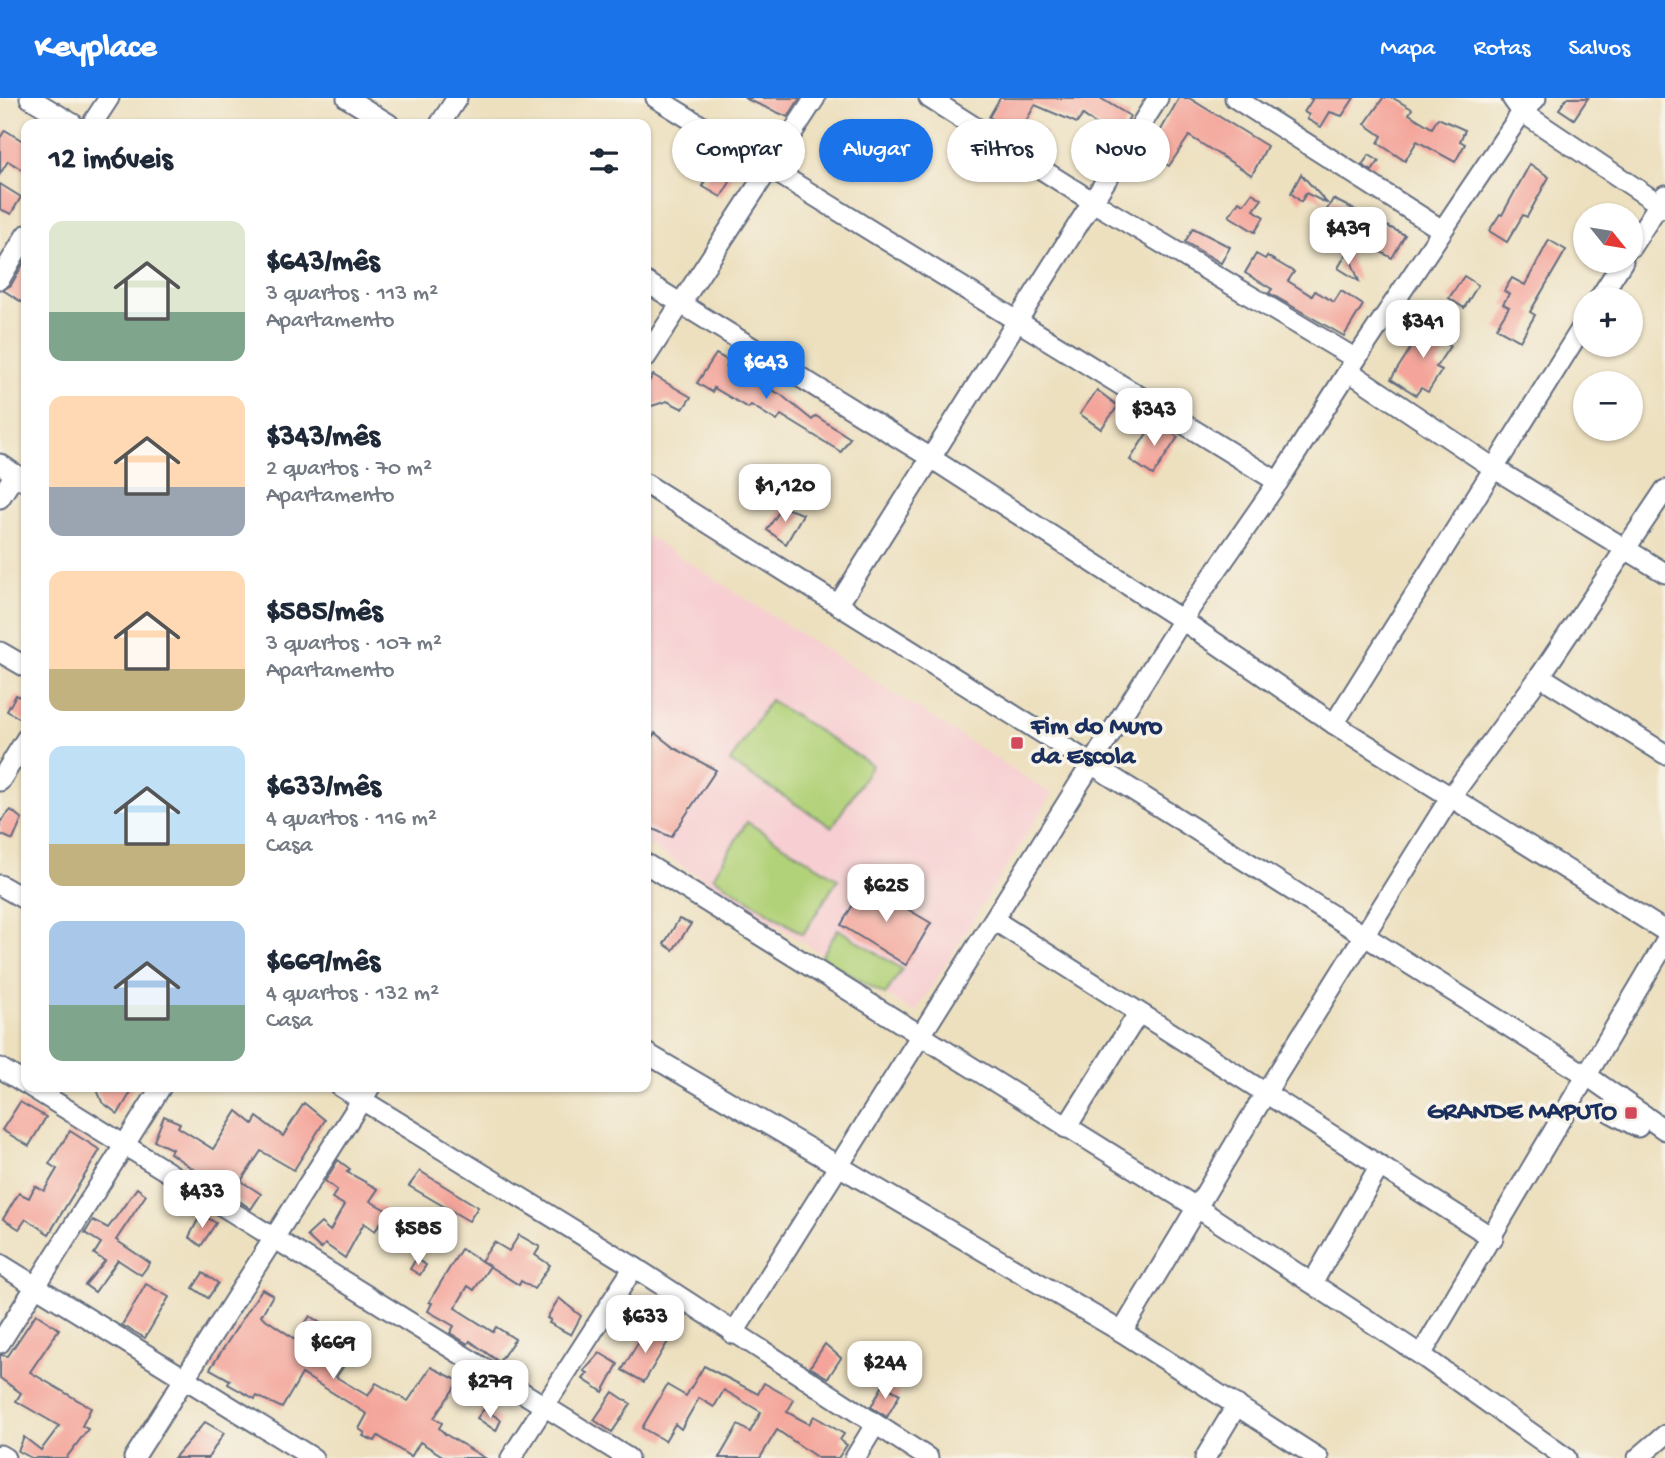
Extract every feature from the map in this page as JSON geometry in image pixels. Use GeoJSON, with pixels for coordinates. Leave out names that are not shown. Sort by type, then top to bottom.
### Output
{"type":"FeatureCollection","features":[{"type":"Feature","properties":{"kind":"street"},"geometry":{"type":"LineString","coordinates":[[30,98],[65,119]]}},
{"type":"Feature","properties":{"kind":"street"},"geometry":{"type":"LineString","coordinates":[[95,119],[109,98]]}},
{"type":"Feature","properties":{"kind":"street"},"geometry":{"type":"LineString","coordinates":[[347,98],[381,119]]}},
{"type":"Feature","properties":{"kind":"street"},"geometry":{"type":"LineString","coordinates":[[443,119],[457,98]]}},
{"type":"Feature","properties":{"kind":"street"},"geometry":{"type":"LineString","coordinates":[[656,98],[690,119]]}},
{"type":"Feature","properties":{"kind":"street"},"geometry":{"type":"LineString","coordinates":[[802,119],[815,98]]}},
{"type":"Feature","properties":{"kind":"street"},"geometry":{"type":"LineString","coordinates":[[929,98],[1353,365],[1495,469],[1665,573]]}},
{"type":"Feature","properties":{"kind":"street"},"geometry":{"type":"LineString","coordinates":[[838,605],[1158,98]]}},
{"type":"Feature","properties":{"kind":"street"},"geometry":{"type":"LineString","coordinates":[[1235,98],[1442,230]]}},
{"type":"Feature","properties":{"kind":"street"},"geometry":{"type":"LineString","coordinates":[[733,1334],[1182,620],[1278,482],[1523,103],[1662,202],[1643,230]]}},
{"type":"Feature","properties":{"kind":"street"},"geometry":{"type":"LineString","coordinates":[[651,349],[761,182]]}},
{"type":"Feature","properties":{"kind":"street"},"geometry":{"type":"LineString","coordinates":[[792,182],[1016,323],[1278,482]]}},
{"type":"Feature","properties":{"kind":"street"},"geometry":{"type":"LineString","coordinates":[[2,272],[21,243]]}},
{"type":"Feature","properties":{"kind":"street"},"geometry":{"type":"LineString","coordinates":[[651,285],[931,458],[1182,620],[1334,724],[1665,931]]}},
{"type":"Feature","properties":{"kind":"street"},"geometry":{"type":"LineString","coordinates":[[1334,724],[1573,342]]}},
{"type":"Feature","properties":{"kind":"street"},"geometry":{"type":"LineString","coordinates":[[0,498],[14,473]]}},
{"type":"Feature","properties":{"kind":"street"},"geometry":{"type":"LineString","coordinates":[[651,487],[1586,1075],[1665,1130]]}},
{"type":"Feature","properties":{"kind":"street"},"geometry":{"type":"LineString","coordinates":[[1122,1332],[1265,1094],[1450,798],[1540,676],[1628,549],[1665,490]]}},
{"type":"Feature","properties":{"kind":"street"},"geometry":{"type":"LineString","coordinates":[[0,652],[21,664]]}},
{"type":"Feature","properties":{"kind":"street"},"geometry":{"type":"LineString","coordinates":[[1540,676],[1665,754]]}},
{"type":"Feature","properties":{"kind":"street"},"geometry":{"type":"LineString","coordinates":[[0,781],[21,747]]}},
{"type":"Feature","properties":{"kind":"street"},"geometry":{"type":"LineString","coordinates":[[651,867],[1196,1207],[1420,1355],[1566,1458]]}},
{"type":"Feature","properties":{"kind":"street"},"geometry":{"type":"LineString","coordinates":[[0,885],[21,897]]}},
{"type":"Feature","properties":{"kind":"street"},"geometry":{"type":"LineString","coordinates":[[994,920],[1493,1238]]}},
{"type":"Feature","properties":{"kind":"street"},"geometry":{"type":"LineString","coordinates":[[1420,1355],[1493,1238],[1665,943]]}},
{"type":"Feature","properties":{"kind":"street"},"geometry":{"type":"LineString","coordinates":[[1066,1128],[1138,1014]]}},
{"type":"Feature","properties":{"kind":"street"},"geometry":{"type":"LineString","coordinates":[[651,1056],[1122,1332],[1318,1458]]}},
{"type":"Feature","properties":{"kind":"street"},"geometry":{"type":"LineString","coordinates":[[0,1068],[21,1081]]}},
{"type":"Feature","properties":{"kind":"street"},"geometry":{"type":"LineString","coordinates":[[39,1092],[628,1458]]}},
{"type":"Feature","properties":{"kind":"street"},"geometry":{"type":"LineString","coordinates":[[0,1343],[122,1144],[158,1092]]}},
{"type":"Feature","properties":{"kind":"street"},"geometry":{"type":"LineString","coordinates":[[134,1458],[366,1093],[733,1334],[928,1458]]}},
{"type":"Feature","properties":{"kind":"street"},"geometry":{"type":"LineString","coordinates":[[1312,1282],[1379,1167]]}},
{"type":"Feature","properties":{"kind":"street"},"geometry":{"type":"LineString","coordinates":[[0,1264],[313,1458]]}},
{"type":"Feature","properties":{"kind":"street"},"geometry":{"type":"LineString","coordinates":[[511,1458],[634,1267]]}},
{"type":"Feature","properties":{"kind":"street"},"geometry":{"type":"LineString","coordinates":[[1205,1458],[1237,1405]]}},
{"type":"Feature","properties":{"kind":"street"},"geometry":{"type":"LineString","coordinates":[[855,1458],[875,1425]]}},
{"type":"Feature","properties":{"kind":"street"},"geometry":{"type":"LineString","coordinates":[[1638,1458],[1665,1435]]}},
{"type":"Feature","properties":{"kind":"street"},"geometry":{"type":"LineString","coordinates":[[0,1455],[5,1458]]}},
{"type":"Feature","properties":{"kind":"shaded area"},"geometry":{"type":"Polygon","coordinates":[[[651,538],[1052,794],[915,1013],[651,846],[651,538]]]}},
{"type":"Feature","properties":{"kind":"green space"},"geometry":{"type":"Polygon","coordinates":[[[770,700],[872,765],[832,827],[730,762],[770,700]]]}},
{"type":"Feature","properties":{"kind":"green space"},"geometry":{"type":"Polygon","coordinates":[[[747,822],[838,879],[803,934],[713,877],[747,822]]]}},
{"type":"Feature","properties":{"kind":"green space"},"geometry":{"type":"Polygon","coordinates":[[[838,929],[902,969],[885,995],[821,957],[838,929]]]}},
{"type":"Feature","properties":{"kind":"building"},"geometry":{"type":"Polygon","coordinates":[[[744,98],[800,98],[788,117],[744,98]]]}},
{"type":"Feature","properties":{"kind":"building"},"geometry":{"type":"Polygon","coordinates":[[[1000,98],[1100,98],[1130,116],[1128,119],[1088,119],[1083,115],[1080,119],[1071,120],[1035,105],[1027,119],[989,117],[1000,98]]]}},
{"type":"Feature","properties":{"kind":"building"},"geometry":{"type":"Polygon","coordinates":[[[1179,98],[1189,98],[1267,146],[1252,175],[1189,136],[1170,164],[1170,119],[1167,119],[1179,98]]]}},
{"type":"Feature","properties":{"kind":"building"},"geometry":{"type":"Polygon","coordinates":[[[1310,98],[1354,98],[1342,116],[1330,112],[1321,127],[1307,119],[1309,115],[1304,112],[1312,100],[1310,98]]]}},
{"type":"Feature","properties":{"kind":"building"},"geometry":{"type":"Polygon","coordinates":[[[1383,98],[1393,98],[1412,109],[1409,114],[1432,128],[1438,118],[1465,130],[1460,141],[1465,144],[1455,162],[1417,141],[1405,161],[1378,143],[1382,136],[1365,124],[1383,98]]]}},
{"type":"Feature","properties":{"kind":"building"},"geometry":{"type":"Polygon","coordinates":[[[1567,98],[1588,98],[1574,119],[1559,109],[1567,98]]]}},
{"type":"Feature","properties":{"kind":"building"},"geometry":{"type":"Polygon","coordinates":[[[5,130],[21,140],[21,169],[8,161],[0,174],[0,138],[5,130]]]}},
{"type":"Feature","properties":{"kind":"building"},"geometry":{"type":"Polygon","coordinates":[[[1369,155],[1379,161],[1372,171],[1362,165],[1369,155]]]}},
{"type":"Feature","properties":{"kind":"building"},"geometry":{"type":"Polygon","coordinates":[[[1530,164],[1549,177],[1527,217],[1523,215],[1507,242],[1489,231],[1500,214],[1502,215],[1530,164]]]}},
{"type":"Feature","properties":{"kind":"building"},"geometry":{"type":"Polygon","coordinates":[[[1301,174],[1327,203],[1306,193],[1301,202],[1291,193],[1301,174]]]}},
{"type":"Feature","properties":{"kind":"building"},"geometry":{"type":"Polygon","coordinates":[[[704,182],[730,182],[721,197],[702,186],[704,182]]]}},
{"type":"Feature","properties":{"kind":"building"},"geometry":{"type":"Polygon","coordinates":[[[0,184],[21,197],[11,214],[0,209],[0,184]]]}},
{"type":"Feature","properties":{"kind":"building"},"geometry":{"type":"Polygon","coordinates":[[[1252,193],[1262,199],[1254,210],[1264,217],[1255,232],[1229,216],[1239,201],[1244,204],[1252,193]]]}},
{"type":"Feature","properties":{"kind":"building"},"geometry":{"type":"Polygon","coordinates":[[[1333,199],[1405,235],[1392,258],[1343,232],[1348,223],[1326,211],[1333,199]]]}},
{"type":"Feature","properties":{"kind":"building"},"geometry":{"type":"Polygon","coordinates":[[[1193,228],[1230,247],[1221,263],[1185,242],[1193,228]]]}},
{"type":"Feature","properties":{"kind":"building"},"geometry":{"type":"Polygon","coordinates":[[[1549,240],[1566,250],[1530,312],[1535,315],[1520,341],[1496,328],[1509,307],[1503,304],[1509,294],[1504,291],[1512,278],[1525,285],[1549,240]]]}},
{"type":"Feature","properties":{"kind":"building"},"geometry":{"type":"Polygon","coordinates":[[[1348,251],[1352,263],[1359,281],[1338,268],[1348,251]]]}},
{"type":"Feature","properties":{"kind":"building"},"geometry":{"type":"Polygon","coordinates":[[[1256,254],[1265,259],[1267,256],[1294,272],[1288,281],[1312,296],[1315,291],[1334,302],[1341,291],[1363,305],[1344,336],[1269,293],[1272,289],[1245,273],[1256,254]]]}},
{"type":"Feature","properties":{"kind":"building"},"geometry":{"type":"Polygon","coordinates":[[[21,268],[21,302],[3,290],[11,285],[21,268]]]}},
{"type":"Feature","properties":{"kind":"building"},"geometry":{"type":"Polygon","coordinates":[[[1464,276],[1478,285],[1464,308],[1449,298],[1464,276]]]}},
{"type":"Feature","properties":{"kind":"building"},"geometry":{"type":"Polygon","coordinates":[[[1437,317],[1450,324],[1441,340],[1450,346],[1436,367],[1442,370],[1428,392],[1421,388],[1416,395],[1391,379],[1423,329],[1429,332],[1437,317]]]}},
{"type":"Feature","properties":{"kind":"building"},"geometry":{"type":"Polygon","coordinates":[[[716,354],[729,361],[726,367],[780,394],[812,420],[816,416],[850,438],[841,452],[781,415],[777,421],[751,405],[748,408],[714,388],[712,392],[697,383],[716,354]]]}},
{"type":"Feature","properties":{"kind":"building"},"geometry":{"type":"Polygon","coordinates":[[[653,375],[691,397],[683,409],[667,401],[651,406],[653,375]]]}},
{"type":"Feature","properties":{"kind":"building"},"geometry":{"type":"Polygon","coordinates":[[[1097,390],[1118,406],[1101,429],[1080,414],[1097,390]]]}},
{"type":"Feature","properties":{"kind":"building"},"geometry":{"type":"Polygon","coordinates":[[[1154,422],[1178,437],[1153,475],[1130,460],[1154,422]]]}},
{"type":"Feature","properties":{"kind":"building"},"geometry":{"type":"Polygon","coordinates":[[[782,507],[803,514],[786,544],[767,530],[782,507]]]}},
{"type":"Feature","properties":{"kind":"building"},"geometry":{"type":"Polygon","coordinates":[[[16,695],[21,698],[21,719],[7,711],[16,695]]]}},
{"type":"Feature","properties":{"kind":"building"},"geometry":{"type":"Polygon","coordinates":[[[655,733],[674,748],[716,770],[671,837],[651,828],[651,739],[655,733]]]}},
{"type":"Feature","properties":{"kind":"building"},"geometry":{"type":"Polygon","coordinates":[[[11,810],[21,818],[13,840],[0,834],[0,822],[11,810]]]}},
{"type":"Feature","properties":{"kind":"building"},"geometry":{"type":"Polygon","coordinates":[[[865,884],[931,923],[906,965],[841,925],[865,884]]]}},
{"type":"Feature","properties":{"kind":"building"},"geometry":{"type":"Polygon","coordinates":[[[679,919],[691,924],[673,950],[664,944],[679,919]]]}},
{"type":"Feature","properties":{"kind":"building"},"geometry":{"type":"Polygon","coordinates":[[[98,1092],[131,1092],[118,1114],[102,1102],[98,1092]]]}},
{"type":"Feature","properties":{"kind":"building"},"geometry":{"type":"Polygon","coordinates":[[[20,1102],[46,1117],[29,1146],[2,1130],[20,1102]]]}},
{"type":"Feature","properties":{"kind":"building"},"geometry":{"type":"Polygon","coordinates":[[[304,1103],[325,1120],[294,1170],[261,1151],[241,1181],[261,1194],[251,1209],[170,1153],[172,1149],[154,1141],[164,1116],[180,1123],[178,1127],[213,1149],[237,1111],[253,1124],[257,1117],[283,1136],[304,1103]]]}},
{"type":"Feature","properties":{"kind":"building"},"geometry":{"type":"Polygon","coordinates":[[[70,1131],[100,1150],[49,1234],[26,1219],[19,1229],[3,1219],[19,1193],[29,1198],[35,1186],[44,1191],[57,1169],[49,1164],[70,1131]]]}},
{"type":"Feature","properties":{"kind":"building"},"geometry":{"type":"Polygon","coordinates":[[[338,1160],[350,1169],[347,1172],[378,1189],[370,1201],[391,1213],[385,1224],[381,1222],[375,1231],[364,1223],[345,1258],[325,1244],[321,1249],[307,1236],[321,1223],[330,1231],[344,1205],[332,1198],[337,1190],[325,1181],[338,1160]]]}},
{"type":"Feature","properties":{"kind":"building"},"geometry":{"type":"Polygon","coordinates":[[[420,1171],[478,1207],[469,1221],[409,1186],[420,1171]]]}},
{"type":"Feature","properties":{"kind":"building"},"geometry":{"type":"Polygon","coordinates":[[[137,1188],[146,1195],[116,1240],[150,1263],[141,1275],[118,1260],[95,1292],[85,1285],[105,1261],[94,1254],[101,1243],[85,1233],[93,1220],[108,1228],[137,1188]]]}},
{"type":"Feature","properties":{"kind":"building"},"geometry":{"type":"Polygon","coordinates":[[[201,1214],[216,1223],[201,1246],[189,1237],[201,1214]]]}},
{"type":"Feature","properties":{"kind":"building"},"geometry":{"type":"Polygon","coordinates":[[[519,1235],[540,1247],[535,1255],[550,1265],[534,1289],[521,1281],[519,1285],[481,1261],[494,1242],[509,1251],[519,1235]]]}},
{"type":"Feature","properties":{"kind":"building"},"geometry":{"type":"Polygon","coordinates":[[[461,1249],[490,1266],[474,1290],[468,1286],[455,1308],[493,1332],[496,1327],[515,1339],[499,1362],[470,1341],[468,1344],[450,1333],[454,1326],[428,1311],[432,1303],[429,1302],[461,1249]]]}},
{"type":"Feature","properties":{"kind":"building"},"geometry":{"type":"Polygon","coordinates":[[[416,1259],[426,1265],[420,1275],[410,1269],[416,1259]]]}},
{"type":"Feature","properties":{"kind":"building"},"geometry":{"type":"Polygon","coordinates":[[[203,1273],[218,1283],[208,1298],[193,1288],[203,1273]]]}},
{"type":"Feature","properties":{"kind":"building"},"geometry":{"type":"Polygon","coordinates":[[[146,1284],[169,1297],[145,1338],[122,1325],[146,1284]]]}},
{"type":"Feature","properties":{"kind":"building"},"geometry":{"type":"Polygon","coordinates":[[[262,1289],[273,1295],[261,1316],[295,1339],[310,1316],[356,1348],[336,1377],[368,1396],[376,1383],[408,1401],[431,1367],[459,1381],[434,1418],[442,1423],[439,1428],[445,1434],[485,1458],[446,1458],[420,1442],[411,1457],[378,1436],[375,1441],[363,1436],[365,1433],[359,1429],[367,1414],[302,1374],[282,1408],[257,1396],[255,1399],[228,1384],[230,1380],[210,1369],[262,1289]]]}},
{"type":"Feature","properties":{"kind":"building"},"geometry":{"type":"Polygon","coordinates":[[[559,1298],[581,1316],[571,1335],[549,1323],[551,1320],[547,1318],[559,1298]]]}},
{"type":"Feature","properties":{"kind":"building"},"geometry":{"type":"Polygon","coordinates":[[[36,1314],[59,1329],[30,1372],[91,1408],[82,1426],[88,1429],[66,1458],[31,1458],[18,1451],[24,1437],[41,1450],[59,1426],[16,1401],[21,1393],[0,1378],[0,1355],[8,1356],[36,1314]]]}},
{"type":"Feature","properties":{"kind":"building"},"geometry":{"type":"Polygon","coordinates":[[[646,1329],[669,1340],[644,1382],[622,1370],[646,1329]]]}},
{"type":"Feature","properties":{"kind":"building"},"geometry":{"type":"Polygon","coordinates":[[[825,1344],[841,1358],[828,1378],[810,1367],[825,1344]]]}},
{"type":"Feature","properties":{"kind":"building"},"geometry":{"type":"Polygon","coordinates":[[[600,1353],[618,1364],[603,1392],[583,1379],[588,1373],[584,1371],[600,1353]]]}},
{"type":"Feature","properties":{"kind":"building"},"geometry":{"type":"Polygon","coordinates":[[[704,1366],[758,1394],[764,1383],[794,1400],[787,1412],[809,1424],[814,1416],[844,1434],[840,1440],[847,1445],[838,1458],[818,1458],[777,1430],[760,1458],[719,1458],[738,1425],[750,1432],[761,1412],[724,1390],[714,1407],[699,1398],[681,1429],[675,1424],[665,1441],[642,1428],[667,1385],[686,1396],[704,1366]]]}},
{"type":"Feature","properties":{"kind":"building"},"geometry":{"type":"Polygon","coordinates":[[[883,1385],[900,1394],[887,1417],[871,1407],[883,1385]]]}},
{"type":"Feature","properties":{"kind":"building"},"geometry":{"type":"Polygon","coordinates":[[[613,1392],[631,1404],[612,1432],[594,1420],[613,1392]]]}},
{"type":"Feature","properties":{"kind":"building"},"geometry":{"type":"Polygon","coordinates":[[[484,1409],[501,1420],[496,1431],[477,1418],[484,1409]]]}},
{"type":"Feature","properties":{"kind":"building"},"geometry":{"type":"Polygon","coordinates":[[[205,1422],[224,1433],[208,1458],[174,1458],[205,1422]]]}},
{"type":"Feature","properties":{"kind":"place","name":"Fim do Muro da Escola"},"geometry":{"type":"Point","coordinates":[1017,743]}},
{"type":"Feature","properties":{"kind":"place","name":"GRANDE MAPUTO"},"geometry":{"type":"Point","coordinates":[1631,1113]}}]}
